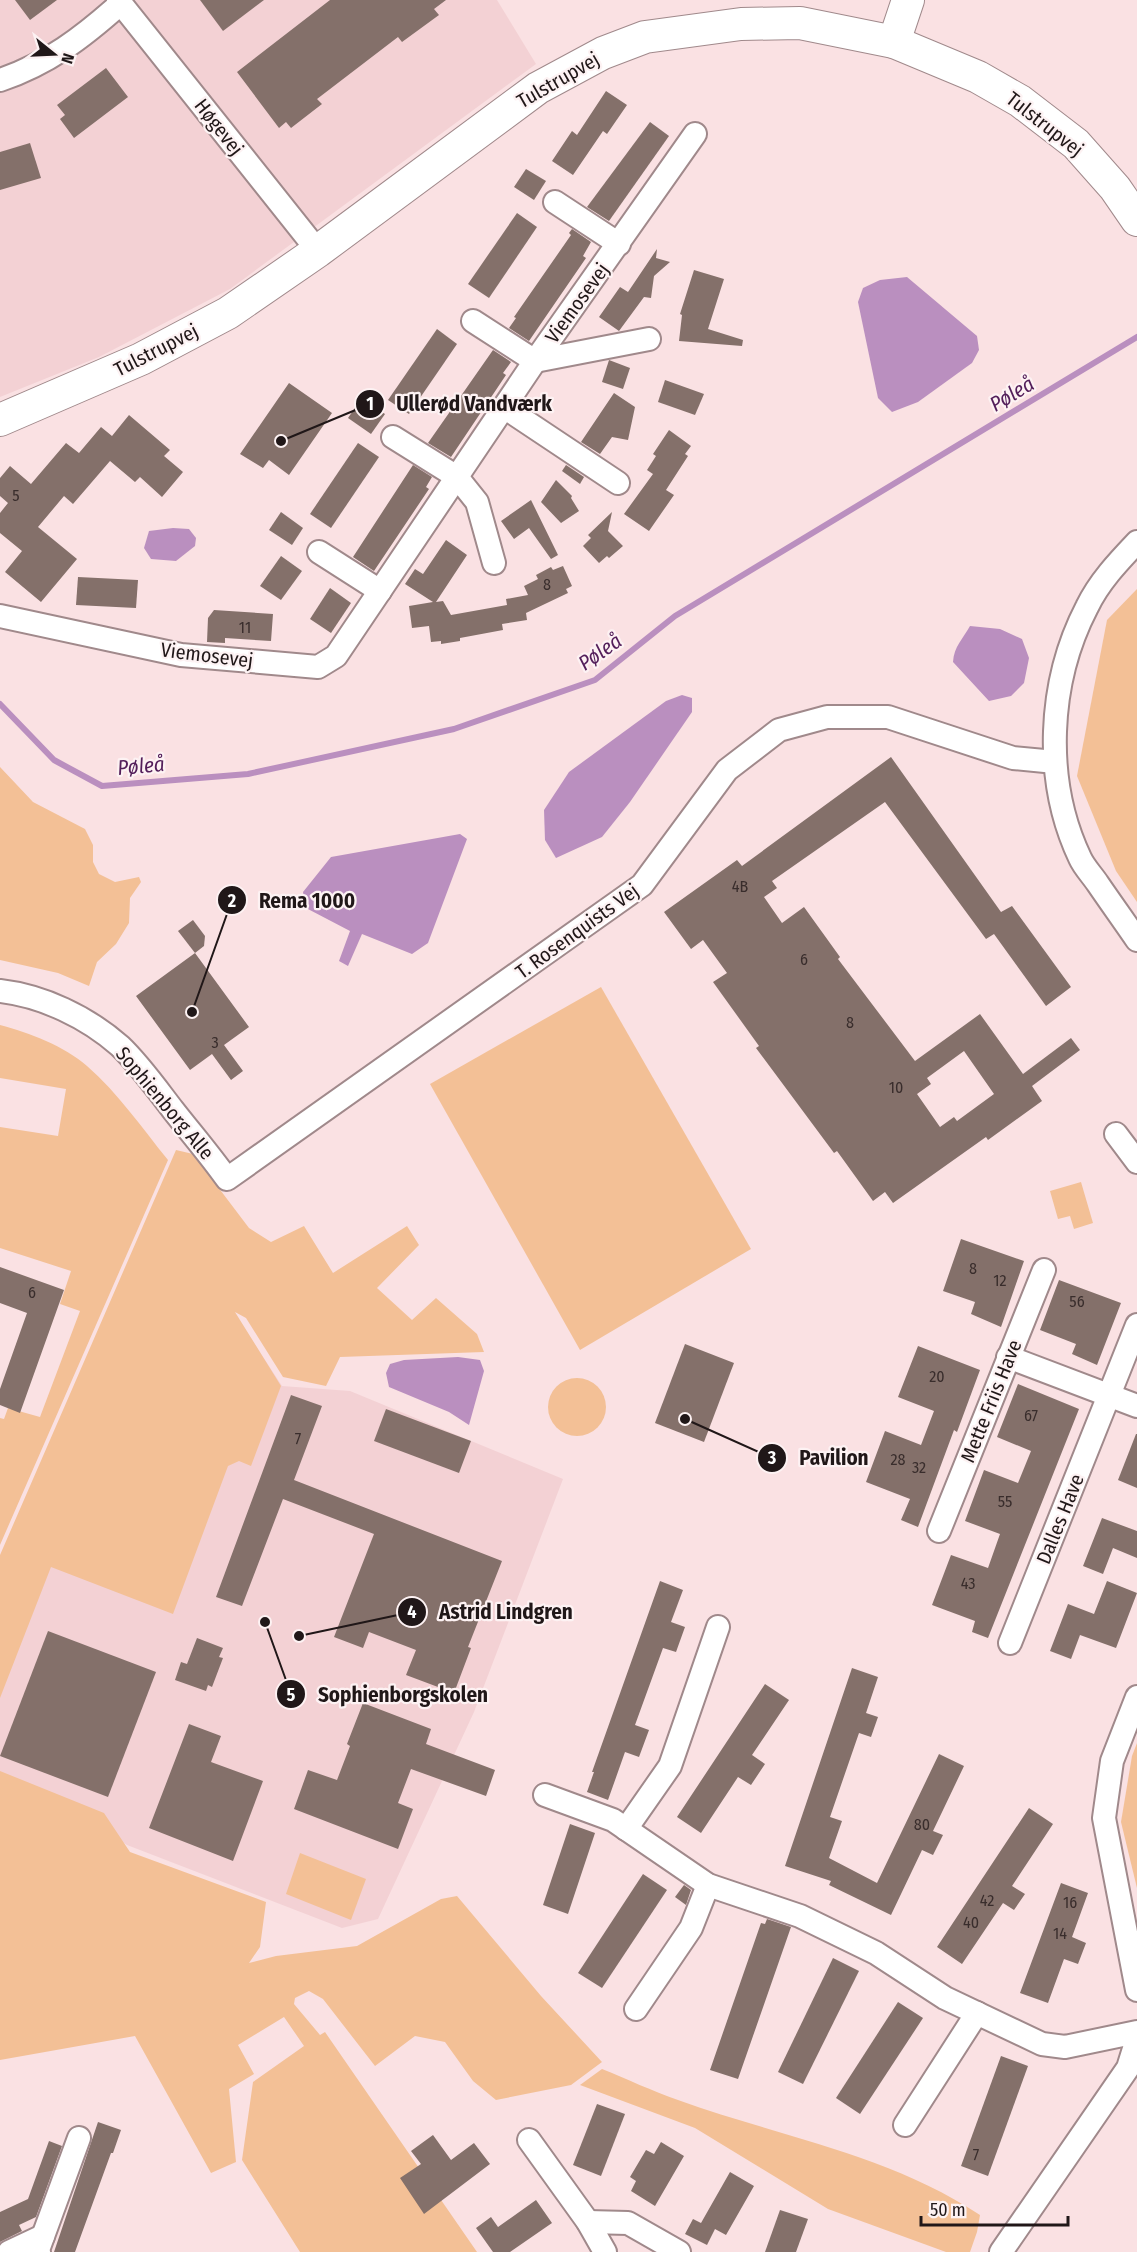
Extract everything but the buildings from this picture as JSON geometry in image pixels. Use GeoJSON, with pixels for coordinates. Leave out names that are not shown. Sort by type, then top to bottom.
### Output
{"type":"FeatureCollection","features":[{"type":"Feature","properties":{"kind":"street"},"geometry":{"type":"LineString","coordinates":[[894,42],[908,0]]}},
{"type":"Feature","properties":{"kind":"street","name":"Høgevej"},"geometry":{"type":"LineString","coordinates":[[0,80],[26,72],[73,44],[119,2],[318,251]]}},
{"type":"Feature","properties":{"kind":"street","name":"Tulstrupvej"},"geometry":{"type":"LineString","coordinates":[[0,420],[151,354],[228,313],[318,251],[538,88],[603,53],[645,37],[741,24],[801,23],[894,42],[978,77],[1020,101],[1076,144],[1115,188],[1137,220]]}},
{"type":"Feature","properties":{"kind":"street","name":"Viemosevej"},"geometry":{"type":"LineString","coordinates":[[0,616],[181,655],[318,667],[336,656],[504,407],[695,134]]}},
{"type":"Feature","properties":{"kind":"street","name":"Viemosevej"},"geometry":{"type":"LineString","coordinates":[[555,202],[619,244]]}},
{"type":"Feature","properties":{"kind":"street","name":"Viemosevej"},"geometry":{"type":"LineString","coordinates":[[473,321],[535,362],[649,339]]}},
{"type":"Feature","properties":{"kind":"street"},"geometry":{"type":"LineString","coordinates":[[504,407],[618,483]]}},
{"type":"Feature","properties":{"kind":"street"},"geometry":{"type":"LineString","coordinates":[[393,437],[457,477],[477,502],[494,563]]}},
{"type":"Feature","properties":{"kind":"street"},"geometry":{"type":"LineString","coordinates":[[1137,542],[1112,569],[1087,606],[1065,658],[1056,703],[1055,762],[1065,814],[1080,858],[1137,940]]}},
{"type":"Feature","properties":{"kind":"street"},"geometry":{"type":"LineString","coordinates":[[319,552],[380,591]]}},
{"type":"Feature","properties":{"kind":"street","name":"T. Rosenquists Vej"},"geometry":{"type":"LineString","coordinates":[[227,1179],[642,885],[727,770],[779,730],[827,717],[888,717],[1013,758],[1055,762]]}},
{"type":"Feature","properties":{"kind":"street","name":"Sophienborg Alle"},"geometry":{"type":"LineString","coordinates":[[0,990],[58,1006],[93,1025],[120,1046],[143,1071],[227,1179]]}},
{"type":"Feature","properties":{"kind":"street"},"geometry":{"type":"LineString","coordinates":[[1116,1134],[1137,1162]]}},
{"type":"Feature","properties":{"kind":"street","name":"Mette Friis Have"},"geometry":{"type":"LineString","coordinates":[[939,1531],[1044,1270]]}},
{"type":"Feature","properties":{"kind":"street","name":"Dalles Have"},"geometry":{"type":"LineString","coordinates":[[1010,1643],[1137,1325]]}},
{"type":"Feature","properties":{"kind":"street"},"geometry":{"type":"LineString","coordinates":[[1008,1357],[1137,1407]]}},
{"type":"Feature","properties":{"kind":"street"},"geometry":{"type":"LineString","coordinates":[[626,1830],[670,1766],[718,1627]]}},
{"type":"Feature","properties":{"kind":"street"},"geometry":{"type":"LineString","coordinates":[[1137,1697],[1112,1761],[1104,1818],[1137,1990]]}},
{"type":"Feature","properties":{"kind":"street"},"geometry":{"type":"LineString","coordinates":[[545,1795],[613,1820],[708,1885],[800,1916],[876,1953],[945,1998],[1042,2044],[1065,2047],[1137,2032]]}},
{"type":"Feature","properties":{"kind":"street"},"geometry":{"type":"LineString","coordinates":[[636,2009],[691,1928],[708,1885]]}},
{"type":"Feature","properties":{"kind":"street"},"geometry":{"type":"LineString","coordinates":[[905,2125],[977,2013]]}},
{"type":"Feature","properties":{"kind":"street"},"geometry":{"type":"LineString","coordinates":[[1001,2252],[1128,2068],[1137,2039]]}},
{"type":"Feature","properties":{"kind":"street"},"geometry":{"type":"LineString","coordinates":[[9,2252],[41,2244],[79,2138]]}},
{"type":"Feature","properties":{"kind":"street"},"geometry":{"type":"LineString","coordinates":[[529,2140],[588,2222],[605,2252]]}},
{"type":"Feature","properties":{"kind":"street"},"geometry":{"type":"LineString","coordinates":[[588,2222],[628,2223],[679,2252]]}},
{"type":"Feature","properties":{"kind":"shaded area"},"geometry":{"type":"Polygon","coordinates":[[[0,0],[497,0],[536,64],[230,289],[99,357],[0,397],[0,0]]]}},
{"type":"Feature","properties":{"kind":"shaded area"},"geometry":{"type":"Polygon","coordinates":[[[907,277],[977,336],[979,350],[972,363],[918,402],[892,412],[878,398],[858,302],[863,288],[880,280],[907,277]]]}},
{"type":"Feature","properties":{"kind":"shaded area"},"geometry":{"type":"Polygon","coordinates":[[[189,529],[196,538],[195,546],[176,561],[151,559],[144,548],[149,531],[189,529]]]}},
{"type":"Feature","properties":{"kind":"shaded area"},"geometry":{"type":"Polygon","coordinates":[[[1137,589],[1137,902],[1116,871],[1077,776],[1107,620],[1137,589]]]}},
{"type":"Feature","properties":{"kind":"shaded area"},"geometry":{"type":"Polygon","coordinates":[[[970,626],[1000,629],[1022,639],[1029,658],[1024,683],[1011,696],[989,701],[953,662],[957,647],[970,626]]]}},
{"type":"Feature","properties":{"kind":"shaded area"},"geometry":{"type":"Polygon","coordinates":[[[682,695],[692,698],[692,712],[630,802],[602,837],[556,858],[545,840],[544,810],[569,772],[666,701],[682,695]]]}},
{"type":"Feature","properties":{"kind":"shaded area"},"geometry":{"type":"Polygon","coordinates":[[[0,767],[33,802],[85,829],[93,845],[93,862],[99,874],[115,882],[139,877],[141,882],[130,898],[129,923],[116,944],[97,962],[89,986],[58,973],[0,960],[0,767]]]}},
{"type":"Feature","properties":{"kind":"shaded area"},"geometry":{"type":"Polygon","coordinates":[[[460,834],[467,839],[428,943],[412,954],[362,934],[348,966],[339,961],[350,931],[306,908],[303,892],[331,857],[460,834]]]}},
{"type":"Feature","properties":{"kind":"shaded area"},"geometry":{"type":"Polygon","coordinates":[[[601,987],[751,1249],[580,1350],[430,1084],[601,987]]]}},
{"type":"Feature","properties":{"kind":"shaded area"},"geometry":{"type":"Polygon","coordinates":[[[0,1025],[46,1041],[68,1052],[87,1066],[119,1099],[168,1160],[0,1545],[0,1418],[4,1419],[8,1408],[40,1417],[80,1311],[60,1304],[71,1271],[0,1248],[0,1127],[58,1136],[66,1089],[0,1078],[0,1025]]]}},
{"type":"Feature","properties":{"kind":"shaded area"},"geometry":{"type":"Polygon","coordinates":[[[176,1150],[193,1154],[249,1228],[271,1242],[304,1226],[333,1273],[407,1226],[419,1245],[377,1288],[412,1320],[436,1298],[477,1334],[484,1352],[340,1357],[326,1386],[283,1377],[246,1318],[235,1312],[281,1386],[251,1466],[239,1461],[228,1466],[173,1614],[51,1567],[0,1698],[0,1555],[176,1150]]]}},
{"type":"Feature","properties":{"kind":"shaded area"},"geometry":{"type":"Polygon","coordinates":[[[1081,1182],[1093,1223],[1074,1229],[1070,1216],[1058,1219],[1050,1191],[1081,1182]]]}},
{"type":"Feature","properties":{"kind":"shaded area"},"geometry":{"type":"Polygon","coordinates":[[[213,1280],[282,1386],[350,1391],[563,1479],[474,1712],[378,1919],[342,1928],[127,1845],[70,1809],[0,1778],[0,1680],[45,1564],[213,1280]]]}},
{"type":"Feature","properties":{"kind":"shaded area"},"geometry":{"type":"Polygon","coordinates":[[[458,1357],[480,1360],[484,1371],[469,1425],[449,1412],[389,1387],[386,1373],[390,1364],[404,1360],[458,1357]]]}},
{"type":"Feature","properties":{"kind":"shaded area"},"geometry":{"type":"Polygon","coordinates":[[[577,1378],[588,1380],[601,1391],[606,1407],[604,1418],[593,1431],[577,1436],[566,1434],[553,1423],[548,1407],[550,1396],[561,1383],[577,1378]]]}},
{"type":"Feature","properties":{"kind":"shaded area"},"geometry":{"type":"Polygon","coordinates":[[[1137,1743],[1137,1888],[1121,1822],[1132,1756],[1137,1743]]]}},
{"type":"Feature","properties":{"kind":"shaded area"},"geometry":{"type":"Polygon","coordinates":[[[0,1771],[104,1813],[130,1852],[266,1902],[260,1947],[249,1963],[276,1956],[357,1946],[441,1899],[457,1896],[541,1996],[602,2062],[571,2085],[496,2100],[473,2081],[445,2042],[415,2036],[375,2066],[323,1999],[309,1991],[295,1998],[294,2004],[320,2035],[325,2032],[477,2252],[300,2252],[242,2160],[253,2082],[304,2046],[284,2017],[238,2045],[254,2074],[229,2089],[236,2162],[211,2173],[135,2036],[0,2060],[0,1771]]]}},
{"type":"Feature","properties":{"kind":"shaded area"},"geometry":{"type":"Polygon","coordinates":[[[300,1853],[366,1879],[351,1920],[286,1894],[300,1853]]]}},
{"type":"Feature","properties":{"kind":"shaded area"},"geometry":{"type":"Polygon","coordinates":[[[602,2069],[716,2113],[833,2148],[908,2176],[945,2194],[980,2215],[970,2252],[946,2252],[828,2209],[695,2128],[580,2085],[602,2069]]]}},
{"type":"Feature","properties":{"kind":"waterway","name":"Pøleå"},"geometry":{"type":"LineString","coordinates":[[0,704],[54,760],[102,786],[248,774],[454,729],[595,680],[675,616],[1137,337]]}},
{"type":"Feature","properties":{"kind":"place","name":"Ullerød Vandværk"},"geometry":{"type":"Point","coordinates":[281,441]}},
{"type":"Feature","properties":{"kind":"place","name":"Rema 1000"},"geometry":{"type":"Point","coordinates":[192,1012]}},
{"type":"Feature","properties":{"kind":"place","name":"Pavilion"},"geometry":{"type":"Point","coordinates":[685,1419]}},
{"type":"Feature","properties":{"kind":"place","name":"Sophienborgskolen"},"geometry":{"type":"Point","coordinates":[265,1622]}},
{"type":"Feature","properties":{"kind":"place","name":"Astrid Lindgren"},"geometry":{"type":"Point","coordinates":[299,1636]}}]}
